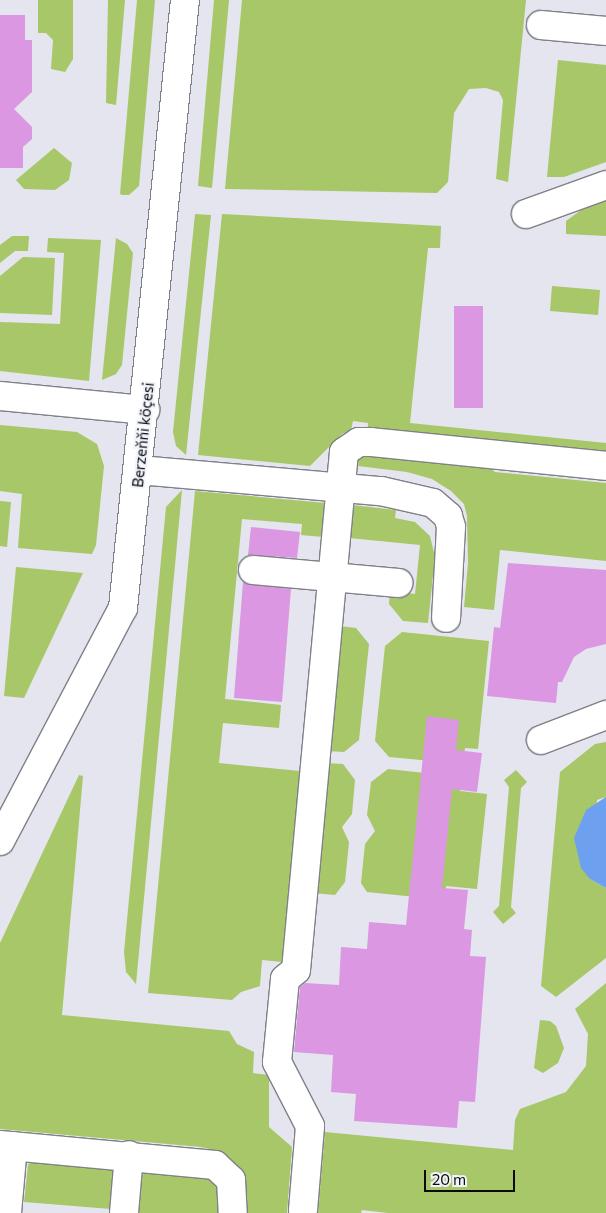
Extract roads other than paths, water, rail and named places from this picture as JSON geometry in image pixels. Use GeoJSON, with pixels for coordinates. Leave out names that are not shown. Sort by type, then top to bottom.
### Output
{"type":"FeatureCollection","features":[{"type":"Feature","properties":{"kind":"street","name":"Berzeňňi köçesi"},"geometry":{"type":"LineString","coordinates":[[0,841],[123,608],[139,470],[185,0]]}},
{"type":"Feature","properties":{"kind":"street"},"geometry":{"type":"LineString","coordinates":[[541,25],[606,31]]}},
{"type":"Feature","properties":{"kind":"street"},"geometry":{"type":"LineString","coordinates":[[526,214],[606,185]]}},
{"type":"Feature","properties":{"kind":"street"},"geometry":{"type":"LineString","coordinates":[[0,396],[145,410]]}},
{"type":"Feature","properties":{"kind":"street"},"geometry":{"type":"LineString","coordinates":[[302,1210],[310,1126],[277,1062],[284,979],[296,970],[339,487],[344,452],[359,442],[606,466]]}},
{"type":"Feature","properties":{"kind":"street"},"geometry":{"type":"LineString","coordinates":[[139,470],[339,487],[416,497],[433,503],[448,516],[452,546],[446,618]]}},
{"type":"Feature","properties":{"kind":"street"},"geometry":{"type":"LineString","coordinates":[[253,570],[398,583]]}},
{"type":"Feature","properties":{"kind":"street"},"geometry":{"type":"LineString","coordinates":[[541,740],[606,715]]}},
{"type":"Feature","properties":{"kind":"street"},"geometry":{"type":"LineString","coordinates":[[7,1213],[7,1145],[129,1155],[215,1165],[231,1180],[233,1213]]}},
{"type":"Feature","properties":{"kind":"street"},"geometry":{"type":"LineString","coordinates":[[124,1213],[129,1155]]}},
{"type":"Feature","properties":{"kind":"water"},"geometry":{"type":"Polygon","coordinates":[[[606,797],[606,888],[590,879],[581,868],[574,838],[586,810],[606,797]]]}}]}
